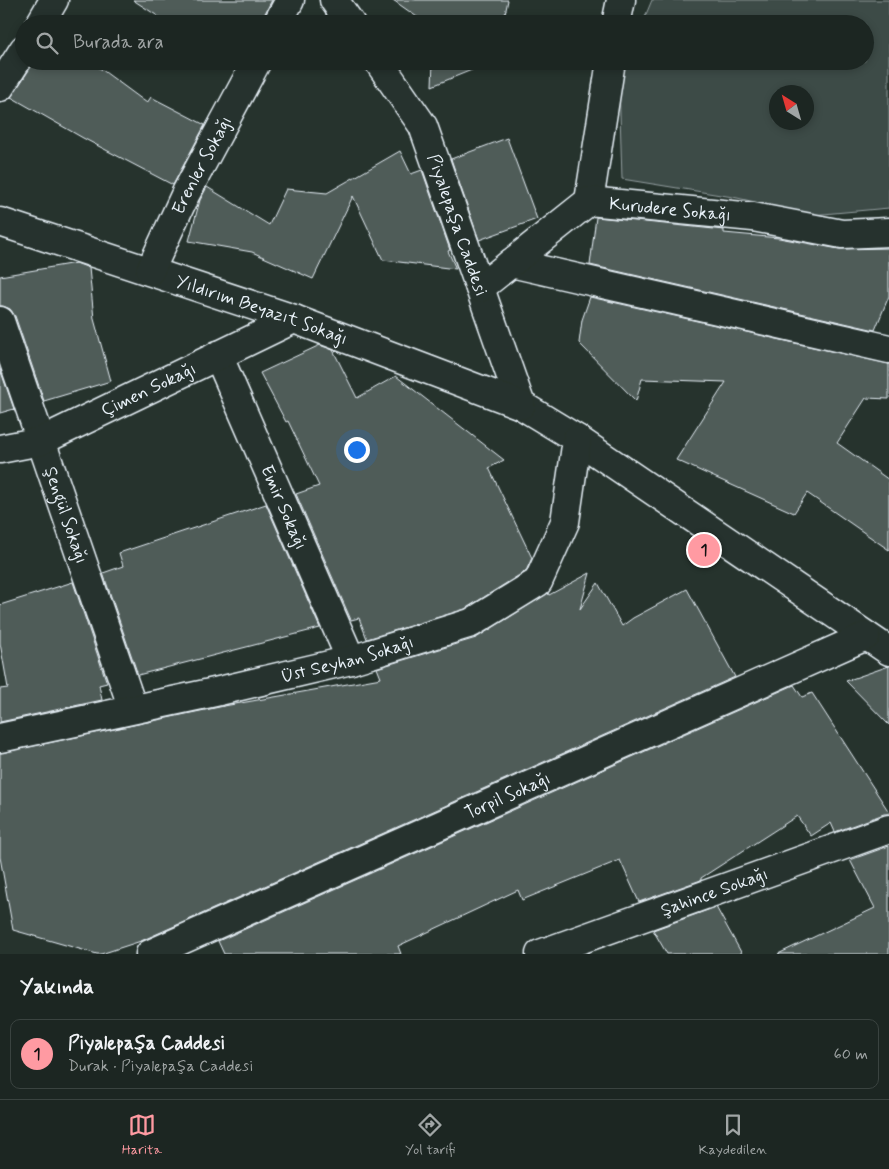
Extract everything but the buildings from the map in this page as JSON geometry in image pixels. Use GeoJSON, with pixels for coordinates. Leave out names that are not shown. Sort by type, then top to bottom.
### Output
{"type":"FeatureCollection","features":[{"type":"Feature","properties":{"kind":"street"},"geometry":{"type":"LineString","coordinates":[[45,15],[54,0]]}},
{"type":"Feature","properties":{"kind":"street"},"geometry":{"type":"LineString","coordinates":[[282,15],[290,0]]}},
{"type":"Feature","properties":{"kind":"street"},"geometry":{"type":"LineString","coordinates":[[334,0],[345,15]]}},
{"type":"Feature","properties":{"kind":"street"},"geometry":{"type":"LineString","coordinates":[[618,15],[621,0]]}},
{"type":"Feature","properties":{"kind":"street"},"geometry":{"type":"LineString","coordinates":[[0,87],[15,63]]}},
{"type":"Feature","properties":{"kind":"street","name":"Erenler Sokağı"},"geometry":{"type":"LineString","coordinates":[[150,271],[186,193],[252,70]]}},
{"type":"Feature","properties":{"kind":"street","name":"Piyalepaşa Caddesi"},"geometry":{"type":"LineString","coordinates":[[384,70],[423,126],[521,405]]}},
{"type":"Feature","properties":{"kind":"street"},"geometry":{"type":"LineString","coordinates":[[589,200],[610,70]]}},
{"type":"Feature","properties":{"kind":"street","name":"Kurudere Sokağı"},"geometry":{"type":"LineString","coordinates":[[480,288],[589,200],[753,217],[842,234],[889,232]]}},
{"type":"Feature","properties":{"kind":"street","name":"Yıldırım Beyazıt Sokağı"},"geometry":{"type":"LineString","coordinates":[[0,222],[294,318],[521,405]]}},
{"type":"Feature","properties":{"kind":"street"},"geometry":{"type":"LineString","coordinates":[[511,263],[889,349]]}},
{"type":"Feature","properties":{"kind":"street","name":"Çimen Sokağı"},"geometry":{"type":"LineString","coordinates":[[0,448],[40,441],[294,318]]}},
{"type":"Feature","properties":{"kind":"street","name":"Şengül Sokağı"},"geometry":{"type":"LineString","coordinates":[[0,321],[133,709]]}},
{"type":"Feature","properties":{"kind":"street","name":"Emir Sokağı"},"geometry":{"type":"LineString","coordinates":[[218,355],[352,660]]}},
{"type":"Feature","properties":{"kind":"street"},"geometry":{"type":"LineString","coordinates":[[521,405],[577,439],[889,651]]}},
{"type":"Feature","properties":{"kind":"street","name":"Üst Seyhan Sokağı"},"geometry":{"type":"LineString","coordinates":[[0,738],[352,660],[471,623],[538,582],[565,522],[577,439]]}},
{"type":"Feature","properties":{"kind":"street","name":"Torpil Sokağı"},"geometry":{"type":"LineString","coordinates":[[150,954],[866,636]]}},
{"type":"Feature","properties":{"kind":"street","name":"Şahince Sokağı"},"geometry":{"type":"LineString","coordinates":[[540,954],[889,829]]}},
{"type":"Feature","properties":{"kind":"shaded area"},"geometry":{"type":"Polygon","coordinates":[[[652,0],[889,0],[889,208],[812,215],[733,197],[622,179],[619,80],[623,70],[874,70],[874,15],[646,15],[652,0]]]}},
{"type":"Feature","properties":{"kind":"place","name":"Piyalepaşa Caddesi"},"geometry":{"type":"Point","coordinates":[704,550]}}]}
